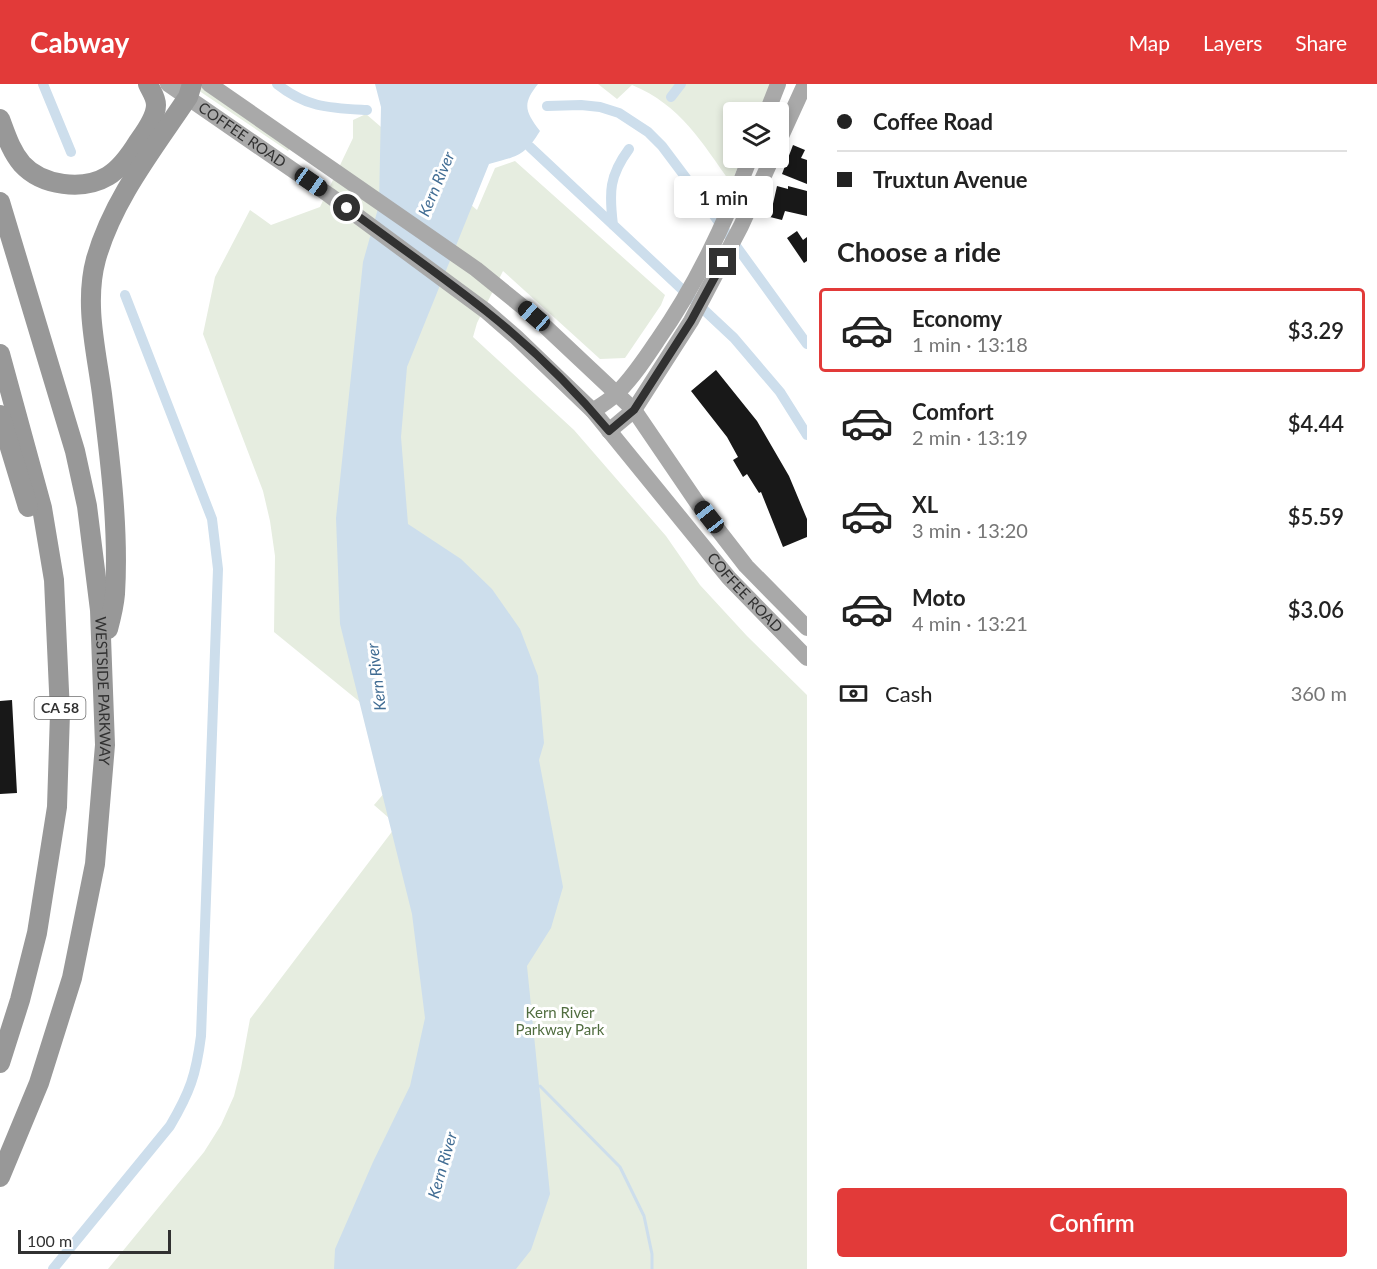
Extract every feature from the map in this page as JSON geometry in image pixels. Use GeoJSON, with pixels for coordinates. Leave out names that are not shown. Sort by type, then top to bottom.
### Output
{"type":"FeatureCollection","features":[{"type":"Feature","properties":{"kind":"highway"},"geometry":{"type":"LineString","coordinates":[[0,119],[11,149],[24,166],[48,181],[62,184],[90,183],[107,177],[124,163],[153,118],[156,104],[148,84]]}},
{"type":"Feature","properties":{"kind":"highway"},"geometry":{"type":"LineString","coordinates":[[102,662],[115,596],[115,552],[105,415],[91,320],[91,288],[101,243],[120,201],[190,91]]}},
{"type":"Feature","properties":{"kind":"highway","name":"WESTSIDE PARKWAY"},"geometry":{"type":"LineString","coordinates":[[0,202],[75,451],[87,506],[100,610],[104,755],[95,864],[72,978],[39,1083],[0,1177]]}},
{"type":"Feature","properties":{"kind":"highway","name":"CA 58"},"geometry":{"type":"LineString","coordinates":[[0,354],[42,508],[54,580],[60,701],[57,807],[38,933],[0,1063]]}},
{"type":"Feature","properties":{"kind":"highway"},"geometry":{"type":"LineString","coordinates":[[0,415],[29,507],[49,554],[54,580]]}},
{"type":"Feature","properties":{"kind":"main road","name":"COFFEE ROAD"},"geometry":{"type":"LineString","coordinates":[[168,84],[190,91],[472,301],[516,337],[592,411],[729,578],[807,658]]}},
{"type":"Feature","properties":{"kind":"main road","name":"COFFEE ROAD"},"geometry":{"type":"LineString","coordinates":[[209,84],[476,269],[534,316],[634,410],[698,504],[746,566],[807,628]]}},
{"type":"Feature","properties":{"kind":"main road"},"geometry":{"type":"LineString","coordinates":[[771,102],[778,84]]}},
{"type":"Feature","properties":{"kind":"main road"},"geometry":{"type":"LineString","coordinates":[[789,119],[805,84]]}},
{"type":"Feature","properties":{"kind":"main road"},"geometry":{"type":"LineString","coordinates":[[592,411],[617,393],[646,357],[683,318],[746,168]]}},
{"type":"Feature","properties":{"kind":"main road"},"geometry":{"type":"LineString","coordinates":[[609,431],[634,410],[683,318],[741,226],[767,168]]}},
{"type":"Feature","properties":{"kind":"main road"},"geometry":{"type":"LineString","coordinates":[[642,472],[655,475],[679,501],[691,507],[698,504]]}},
{"type":"Feature","properties":{"kind":"main road"},"geometry":{"type":"LineString","coordinates":[[778,599],[772,608],[774,612],[807,646]]}},
{"type":"Feature","properties":{"kind":"green space"},"geometry":{"type":"Polygon","coordinates":[[[189,84],[197,84],[291,147],[288,151],[189,84]]]}},
{"type":"Feature","properties":{"kind":"green space"},"geometry":{"type":"Polygon","coordinates":[[[598,84],[771,84],[764,102],[723,102],[723,168],[738,168],[731,183],[689,126],[664,103],[632,85],[617,99],[598,84]]]}},
{"type":"Feature","properties":{"kind":"green space","name":"Kern River Parkway Park"},"geometry":{"type":"Polygon","coordinates":[[[366,114],[477,210],[495,168],[515,161],[665,295],[661,305],[625,358],[600,359],[503,271],[477,323],[473,337],[574,430],[666,536],[700,585],[747,636],[807,695],[807,1269],[108,1269],[204,1152],[221,1125],[234,1096],[250,1019],[397,825],[374,805],[420,751],[274,632],[275,556],[263,491],[203,334],[215,277],[250,210],[271,225],[320,207],[353,138],[353,120],[366,114]]]}},
{"type":"Feature","properties":{"kind":"water","name":"Kern River"},"geometry":{"type":"Polygon","coordinates":[[[375,84],[538,84],[529,97],[527,108],[540,131],[524,151],[489,164],[407,367],[401,437],[408,524],[461,559],[492,589],[520,629],[538,676],[544,743],[539,760],[563,887],[551,928],[527,966],[550,1194],[531,1250],[516,1269],[334,1269],[335,1249],[373,1162],[410,1086],[425,1018],[412,914],[340,624],[336,518],[363,262],[379,205],[381,107],[375,84]]]}},
{"type":"Feature","properties":{"kind":"building"},"geometry":{"type":"Polygon","coordinates":[[[793,145],[805,150],[801,158],[807,160],[807,184],[782,174],[784,168],[789,168],[789,156],[793,145]]]}},
{"type":"Feature","properties":{"kind":"building"},"geometry":{"type":"Polygon","coordinates":[[[777,186],[788,189],[788,186],[807,191],[807,216],[785,211],[782,220],[770,217],[777,186]]]}},
{"type":"Feature","properties":{"kind":"building"},"geometry":{"type":"Polygon","coordinates":[[[797,231],[803,240],[807,237],[807,261],[804,263],[787,238],[797,231]]]}},
{"type":"Feature","properties":{"kind":"building"},"geometry":{"type":"Polygon","coordinates":[[[716,370],[757,421],[789,476],[807,519],[807,537],[783,547],[761,492],[759,493],[747,474],[743,477],[733,460],[738,457],[727,437],[691,391],[716,370]]]}},
{"type":"Feature","properties":{"kind":"building"},"geometry":{"type":"Polygon","coordinates":[[[12,700],[17,793],[0,794],[0,701],[12,700]]]}},
{"type":"Feature","properties":{"kind":"waterway"},"geometry":{"type":"LineString","coordinates":[[43,84],[71,152]]}},
{"type":"Feature","properties":{"kind":"waterway"},"geometry":{"type":"LineString","coordinates":[[277,84],[299,98],[319,105],[367,110]]}},
{"type":"Feature","properties":{"kind":"waterway"},"geometry":{"type":"LineString","coordinates":[[671,97],[681,84]]}},
{"type":"Feature","properties":{"kind":"waterway"},"geometry":{"type":"LineString","coordinates":[[547,106],[600,107],[619,113],[648,132],[662,146],[807,344]]}},
{"type":"Feature","properties":{"kind":"waterway"},"geometry":{"type":"LineString","coordinates":[[530,147],[734,338],[780,392],[807,435]]}},
{"type":"Feature","properties":{"kind":"waterway"},"geometry":{"type":"LineString","coordinates":[[613,225],[612,185],[622,159],[629,149]]}},
{"type":"Feature","properties":{"kind":"waterway"},"geometry":{"type":"LineString","coordinates":[[53,1269],[170,1126],[191,1083],[201,1036],[218,569],[212,519],[125,295]]}},
{"type":"Feature","properties":{"kind":"waterway"},"geometry":{"type":"LineString","coordinates":[[540,1086],[620,1167],[644,1216],[652,1254],[652,1269]]}},
{"type":"Feature","properties":{"kind":"route"},"geometry":{"type":"LineString","coordinates":[[347,208],[486,311],[548,368],[609,431],[634,410],[691,321],[723,262]]}}]}
